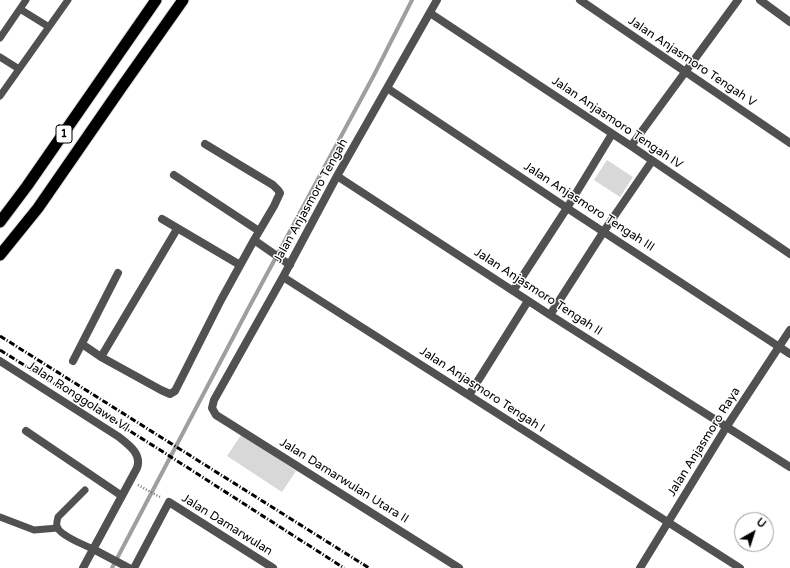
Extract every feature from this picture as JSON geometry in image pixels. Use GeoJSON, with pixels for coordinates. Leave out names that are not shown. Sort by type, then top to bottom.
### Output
{"type":"FeatureCollection","features":[{"type":"Feature","properties":{"kind":"highway","name":"1"},"geometry":{"type":"LineString","coordinates":[[0,222],[27,186],[156,0]]}},
{"type":"Feature","properties":{"kind":"highway","name":"1"},"geometry":{"type":"LineString","coordinates":[[0,255],[38,208],[183,0]]}},
{"type":"Feature","properties":{"kind":"street","name":"Jalan Anjasmoro Tengah"},"geometry":{"type":"LineString","coordinates":[[216,415],[212,408],[214,400],[290,265],[337,176],[437,0]]}},
{"type":"Feature","properties":{"kind":"street","name":"Jalan Anjasmoro Tengah V"},"geometry":{"type":"LineString","coordinates":[[580,0],[790,144]]}},
{"type":"Feature","properties":{"kind":"street"},"geometry":{"type":"LineString","coordinates":[[631,146],[738,0]]}},
{"type":"Feature","properties":{"kind":"street"},"geometry":{"type":"LineString","coordinates":[[760,0],[790,22]]}},
{"type":"Feature","properties":{"kind":"street","name":"Jalan Anjasmoro Tengah IV"},"geometry":{"type":"LineString","coordinates":[[430,13],[631,146],[790,254]]}},
{"type":"Feature","properties":{"kind":"street","name":"Jalan Anjasmoro Tengah III"},"geometry":{"type":"LineString","coordinates":[[388,88],[567,208],[790,354]]}},
{"type":"Feature","properties":{"kind":"street"},"geometry":{"type":"LineString","coordinates":[[513,291],[567,208],[612,134]]}},
{"type":"Feature","properties":{"kind":"street"},"geometry":{"type":"LineString","coordinates":[[82,344],[101,357],[161,390],[170,394],[174,392],[240,265],[279,195],[279,191],[273,185],[205,144]]}},
{"type":"Feature","properties":{"kind":"street"},"geometry":{"type":"LineString","coordinates":[[550,315],[604,231],[652,161]]}},
{"type":"Feature","properties":{"kind":"street"},"geometry":{"type":"LineString","coordinates":[[174,175],[260,231]]}},
{"type":"Feature","properties":{"kind":"street","name":"Jalan Anjasmoro Tengah II"},"geometry":{"type":"LineString","coordinates":[[337,176],[528,301],[790,467]]}},
{"type":"Feature","properties":{"kind":"street"},"geometry":{"type":"LineString","coordinates":[[162,219],[240,265]]}},
{"type":"Feature","properties":{"kind":"street"},"geometry":{"type":"LineString","coordinates":[[101,357],[177,229]]}},
{"type":"Feature","properties":{"kind":"street"},"geometry":{"type":"LineString","coordinates":[[254,240],[290,265]]}},
{"type":"Feature","properties":{"kind":"street"},"geometry":{"type":"LineString","coordinates":[[73,361],[118,273]]}},
{"type":"Feature","properties":{"kind":"street","name":"Jalan Anjasmoro Tengah I"},"geometry":{"type":"LineString","coordinates":[[283,277],[740,568]]}},
{"type":"Feature","properties":{"kind":"street"},"geometry":{"type":"LineString","coordinates":[[468,395],[528,301]]}},
{"type":"Feature","properties":{"kind":"street","name":"Jalan Anjasmoro Raya"},"geometry":{"type":"LineString","coordinates":[[640,568],[727,426],[778,346],[790,330]]}},
{"type":"Feature","properties":{"kind":"street","name":"Jalan Ronggolawe VI"},"geometry":{"type":"LineString","coordinates":[[0,361],[119,437],[129,445],[137,455],[138,459],[133,482]]}},
{"type":"Feature","properties":{"kind":"street","name":"Jalan Damarwulan Utara II"},"geometry":{"type":"LineString","coordinates":[[216,415],[459,568]]}},
{"type":"Feature","properties":{"kind":"street"},"geometry":{"type":"LineString","coordinates":[[26,431],[122,496]]}},
{"type":"Feature","properties":{"kind":"street"},"geometry":{"type":"LineString","coordinates":[[84,568],[96,550],[122,496],[133,482]]}},
{"type":"Feature","properties":{"kind":"street","name":"Jalan Damarwulan"},"geometry":{"type":"LineString","coordinates":[[134,568],[169,502],[273,568]]}},
{"type":"Feature","properties":{"kind":"street"},"geometry":{"type":"LineString","coordinates":[[96,550],[127,567]]}},
{"type":"Feature","properties":{"kind":"lane"},"geometry":{"type":"LineString","coordinates":[[0,38],[26,0]]}},
{"type":"Feature","properties":{"kind":"lane"},"geometry":{"type":"LineString","coordinates":[[0,96],[68,0]]}},
{"type":"Feature","properties":{"kind":"lane"},"geometry":{"type":"LineString","coordinates":[[20,9],[49,27]]}},
{"type":"Feature","properties":{"kind":"lane"},"geometry":{"type":"LineString","coordinates":[[0,57],[19,69]]}},
{"type":"Feature","properties":{"kind":"lane"},"geometry":{"type":"LineString","coordinates":[[85,490],[58,517],[56,522],[62,533],[96,550]]}},
{"type":"Feature","properties":{"kind":"lane"},"geometry":{"type":"LineString","coordinates":[[0,517],[34,530],[58,528]]}},
{"type":"Feature","properties":{"kind":"path"},"geometry":{"type":"LineString","coordinates":[[133,482],[160,497]]}},
{"type":"Feature","properties":{"kind":"shaded area"},"geometry":{"type":"Polygon","coordinates":[[[607,160],[633,177],[620,197],[594,180],[607,160]]]}},
{"type":"Feature","properties":{"kind":"shaded area"},"geometry":{"type":"Polygon","coordinates":[[[241,435],[296,471],[282,492],[227,456],[241,435]]]}},
{"type":"Feature","properties":{"kind":"waterway"},"geometry":{"type":"LineString","coordinates":[[112,568],[247,311],[374,75],[412,0]]}},
{"type":"Feature","properties":{"kind":"railway"},"geometry":{"type":"LineString","coordinates":[[0,336],[369,568]]}},
{"type":"Feature","properties":{"kind":"railway"},"geometry":{"type":"LineString","coordinates":[[0,350],[157,448],[344,568]]}}]}
